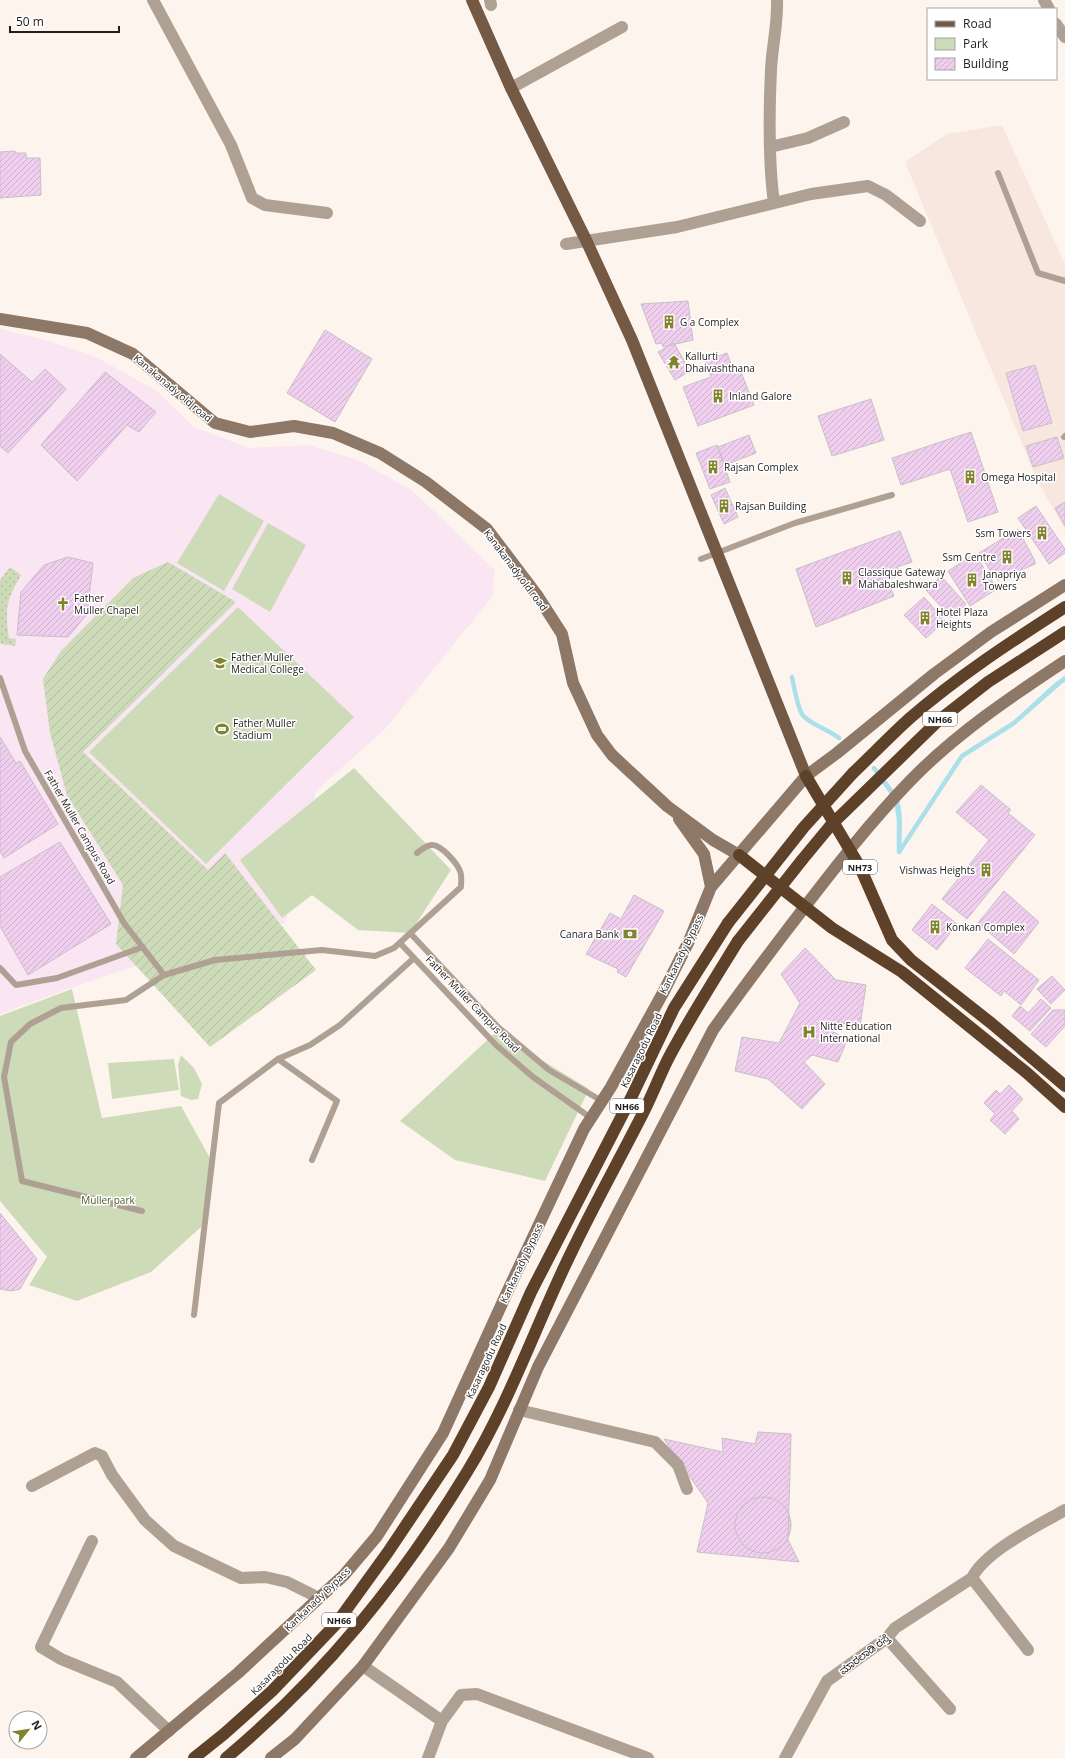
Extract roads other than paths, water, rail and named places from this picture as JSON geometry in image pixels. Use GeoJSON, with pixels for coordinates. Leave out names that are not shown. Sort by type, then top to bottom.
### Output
{"type":"FeatureCollection","features":[{"type":"Feature","properties":{"kind":"highway","name":"Kasaragodu Road"},"geometry":{"type":"LineString","coordinates":[[194,1758],[224,1734],[272,1691],[336,1624],[388,1552],[453,1455],[488,1387],[531,1292],[628,1105],[674,1008],[728,924],[804,828],[853,773],[910,718],[984,661],[1065,607]]}},
{"type":"Feature","properties":{"kind":"highway","name":"NH66"},"geometry":{"type":"LineString","coordinates":[[226,1758],[282,1709],[351,1637],[400,1574],[468,1470],[505,1400],[571,1252],[648,1104],[667,1062],[699,1003],[738,941],[831,825],[914,742],[938,720],[988,682],[1065,632]]}},
{"type":"Feature","properties":{"kind":"highway","name":"NH73"},"geometry":{"type":"LineString","coordinates":[[806,776],[850,847],[892,940],[911,960],[991,1023],[1065,1086]]}},
{"type":"Feature","properties":{"kind":"highway"},"geometry":{"type":"LineString","coordinates":[[739,855],[806,906],[832,928],[902,972],[1028,1073],[1065,1107]]}},
{"type":"Feature","properties":{"kind":"main road"},"geometry":{"type":"LineString","coordinates":[[472,0],[511,88],[586,240],[632,340],[718,552],[806,776]]}},
{"type":"Feature","properties":{"kind":"street"},"geometry":{"type":"LineString","coordinates":[[153,0],[230,145],[252,198],[265,206],[327,213]]}},
{"type":"Feature","properties":{"kind":"street"},"geometry":{"type":"LineString","coordinates":[[774,203],[770,169],[771,69],[778,14],[777,0]]}},
{"type":"Feature","properties":{"kind":"street"},"geometry":{"type":"LineString","coordinates":[[1057,25],[1065,37]]}},
{"type":"Feature","properties":{"kind":"street"},"geometry":{"type":"LineString","coordinates":[[511,88],[622,27]]}},
{"type":"Feature","properties":{"kind":"street"},"geometry":{"type":"LineString","coordinates":[[770,147],[808,138],[844,122]]}},
{"type":"Feature","properties":{"kind":"street"},"geometry":{"type":"LineString","coordinates":[[566,244],[677,227],[811,194],[868,186],[886,195],[920,221]]}},
{"type":"Feature","properties":{"kind":"street","name":"Kanakanady old road"},"geometry":{"type":"LineString","coordinates":[[0,319],[87,333],[133,354],[215,423],[250,432],[294,426],[333,433],[380,453],[426,482],[487,529],[537,595],[562,634],[573,683],[597,735],[612,756],[667,806]]}},
{"type":"Feature","properties":{"kind":"street","name":"Kankanady Bypass"},"geometry":{"type":"LineString","coordinates":[[136,1758],[238,1672],[344,1575],[377,1536],[443,1433],[510,1286],[591,1118],[638,1039],[689,941],[711,888],[806,776],[837,753],[934,674],[991,632],[1065,585]]}},
{"type":"Feature","properties":{"kind":"street"},"geometry":{"type":"LineString","coordinates":[[271,1758],[295,1739],[363,1666],[457,1534],[490,1480],[538,1367],[713,1030],[743,987],[850,847],[913,778],[961,734],[1023,689],[1065,661]]}},
{"type":"Feature","properties":{"kind":"street"},"geometry":{"type":"LineString","coordinates":[[667,806],[713,840],[739,855]]}},
{"type":"Feature","properties":{"kind":"street"},"geometry":{"type":"LineString","coordinates":[[667,806],[684,826],[704,854],[711,888]]}},
{"type":"Feature","properties":{"kind":"street"},"geometry":{"type":"LineString","coordinates":[[519,1410],[655,1442],[678,1465],[687,1489]]}},
{"type":"Feature","properties":{"kind":"street"},"geometry":{"type":"LineString","coordinates":[[32,1486],[95,1453],[102,1456],[112,1475],[145,1520],[174,1546],[241,1578],[264,1577],[287,1582],[319,1598]]}},
{"type":"Feature","properties":{"kind":"street","name":"ಮಾರಲಾಡಿ ರಸ್ತೆ"},"geometry":{"type":"LineString","coordinates":[[785,1758],[827,1681],[887,1638],[895,1628],[972,1578],[976,1570],[1012,1540],[1065,1510]]}},
{"type":"Feature","properties":{"kind":"street"},"geometry":{"type":"LineString","coordinates":[[92,1541],[41,1646],[61,1659],[117,1682],[169,1731]]}},
{"type":"Feature","properties":{"kind":"street"},"geometry":{"type":"LineString","coordinates":[[972,1578],[1028,1650]]}},
{"type":"Feature","properties":{"kind":"street"},"geometry":{"type":"LineString","coordinates":[[887,1638],[950,1709]]}},
{"type":"Feature","properties":{"kind":"street"},"geometry":{"type":"LineString","coordinates":[[363,1666],[442,1721]]}},
{"type":"Feature","properties":{"kind":"street"},"geometry":{"type":"LineString","coordinates":[[428,1758],[442,1721],[461,1695],[477,1694],[648,1758]]}},
{"type":"Feature","properties":{"kind":"lane"},"geometry":{"type":"LineString","coordinates":[[998,173],[1038,272],[1065,281]]}},
{"type":"Feature","properties":{"kind":"lane"},"geometry":{"type":"LineString","coordinates":[[701,559],[795,523],[892,495]]}},
{"type":"Feature","properties":{"kind":"lane","name":"Father Muller Campus Road"},"geometry":{"type":"LineString","coordinates":[[0,678],[25,751],[124,923],[164,975]]}},
{"type":"Feature","properties":{"kind":"lane"},"geometry":{"type":"LineString","coordinates":[[142,1211],[22,1181],[4,1077],[11,1042],[30,1024],[60,1008],[126,1000],[164,975],[215,960],[322,950],[375,956],[394,948],[461,887],[460,871],[453,858],[433,845],[425,846],[417,853]]}},
{"type":"Feature","properties":{"kind":"lane","name":"Father Muller Campus Road"},"geometry":{"type":"LineString","coordinates":[[411,934],[498,1027],[549,1070],[602,1101]]}},
{"type":"Feature","properties":{"kind":"lane","name":"Father Muller Campus Road"},"geometry":{"type":"LineString","coordinates":[[400,943],[496,1044],[533,1077],[591,1118]]}},
{"type":"Feature","properties":{"kind":"lane"},"geometry":{"type":"LineString","coordinates":[[0,968],[16,985],[57,978],[142,946]]}},
{"type":"Feature","properties":{"kind":"lane"},"geometry":{"type":"LineString","coordinates":[[194,1315],[219,1103],[278,1060],[310,1045],[340,1025],[414,958]]}},
{"type":"Feature","properties":{"kind":"lane"},"geometry":{"type":"LineString","coordinates":[[278,1060],[337,1101],[312,1160]]}},
{"type":"Feature","properties":{"kind":"waterway"},"geometry":{"type":"LineString","coordinates":[[792,677],[797,701],[802,714],[809,720],[839,738]]}},
{"type":"Feature","properties":{"kind":"waterway"},"geometry":{"type":"LineString","coordinates":[[1065,678],[1014,723],[962,756],[899,852],[900,818],[898,804],[896,799],[892,792],[874,768],[896,799],[899,819],[899,852],[962,756],[1014,723],[1057,684],[1065,679]]}},
{"type":"Feature","properties":{"kind":"place","name":"G a Complex"},"geometry":{"type":"Point","coordinates":[669,322]}},
{"type":"Feature","properties":{"kind":"place","name":"Kallurti Dhaivashthana"},"geometry":{"type":"Point","coordinates":[674,362]}},
{"type":"Feature","properties":{"kind":"place","name":"Inland Galore"},"geometry":{"type":"Point","coordinates":[718,396]}},
{"type":"Feature","properties":{"kind":"place","name":"Rajsan Complex"},"geometry":{"type":"Point","coordinates":[713,467]}},
{"type":"Feature","properties":{"kind":"place","name":"Omega Hospital"},"geometry":{"type":"Point","coordinates":[970,477]}},
{"type":"Feature","properties":{"kind":"place","name":"Rajsan Building"},"geometry":{"type":"Point","coordinates":[724,506]}},
{"type":"Feature","properties":{"kind":"place","name":"Ssm Towers"},"geometry":{"type":"Point","coordinates":[1042,533]}},
{"type":"Feature","properties":{"kind":"place","name":"Ssm Centre"},"geometry":{"type":"Point","coordinates":[1007,557]}},
{"type":"Feature","properties":{"kind":"place","name":"Classique Gateway Mahabaleshwara"},"geometry":{"type":"Point","coordinates":[847,578]}},
{"type":"Feature","properties":{"kind":"place","name":"Janapriya Towers"},"geometry":{"type":"Point","coordinates":[972,580]}},
{"type":"Feature","properties":{"kind":"place","name":"Father Muller Chapel"},"geometry":{"type":"Point","coordinates":[63,604]}},
{"type":"Feature","properties":{"kind":"place","name":"Hotel Plaza Heights"},"geometry":{"type":"Point","coordinates":[925,618]}},
{"type":"Feature","properties":{"kind":"place","name":"Father Muller Medical College"},"geometry":{"type":"Point","coordinates":[220,663]}},
{"type":"Feature","properties":{"kind":"place","name":"Father Muller Stadium"},"geometry":{"type":"Point","coordinates":[222,729]}},
{"type":"Feature","properties":{"kind":"place","name":"Vishwas Heights"},"geometry":{"type":"Point","coordinates":[986,870]}},
{"type":"Feature","properties":{"kind":"place","name":"Konkan Complex"},"geometry":{"type":"Point","coordinates":[935,927]}},
{"type":"Feature","properties":{"kind":"place","name":"Canara Bank"},"geometry":{"type":"Point","coordinates":[630,934]}},
{"type":"Feature","properties":{"kind":"place","name":"Nitte Education International"},"geometry":{"type":"Point","coordinates":[809,1032]}},
{"type":"Feature","properties":{"kind":"park label","name":"Muller park"},"geometry":{"type":"Point","coordinates":[108,1200]}}]}
